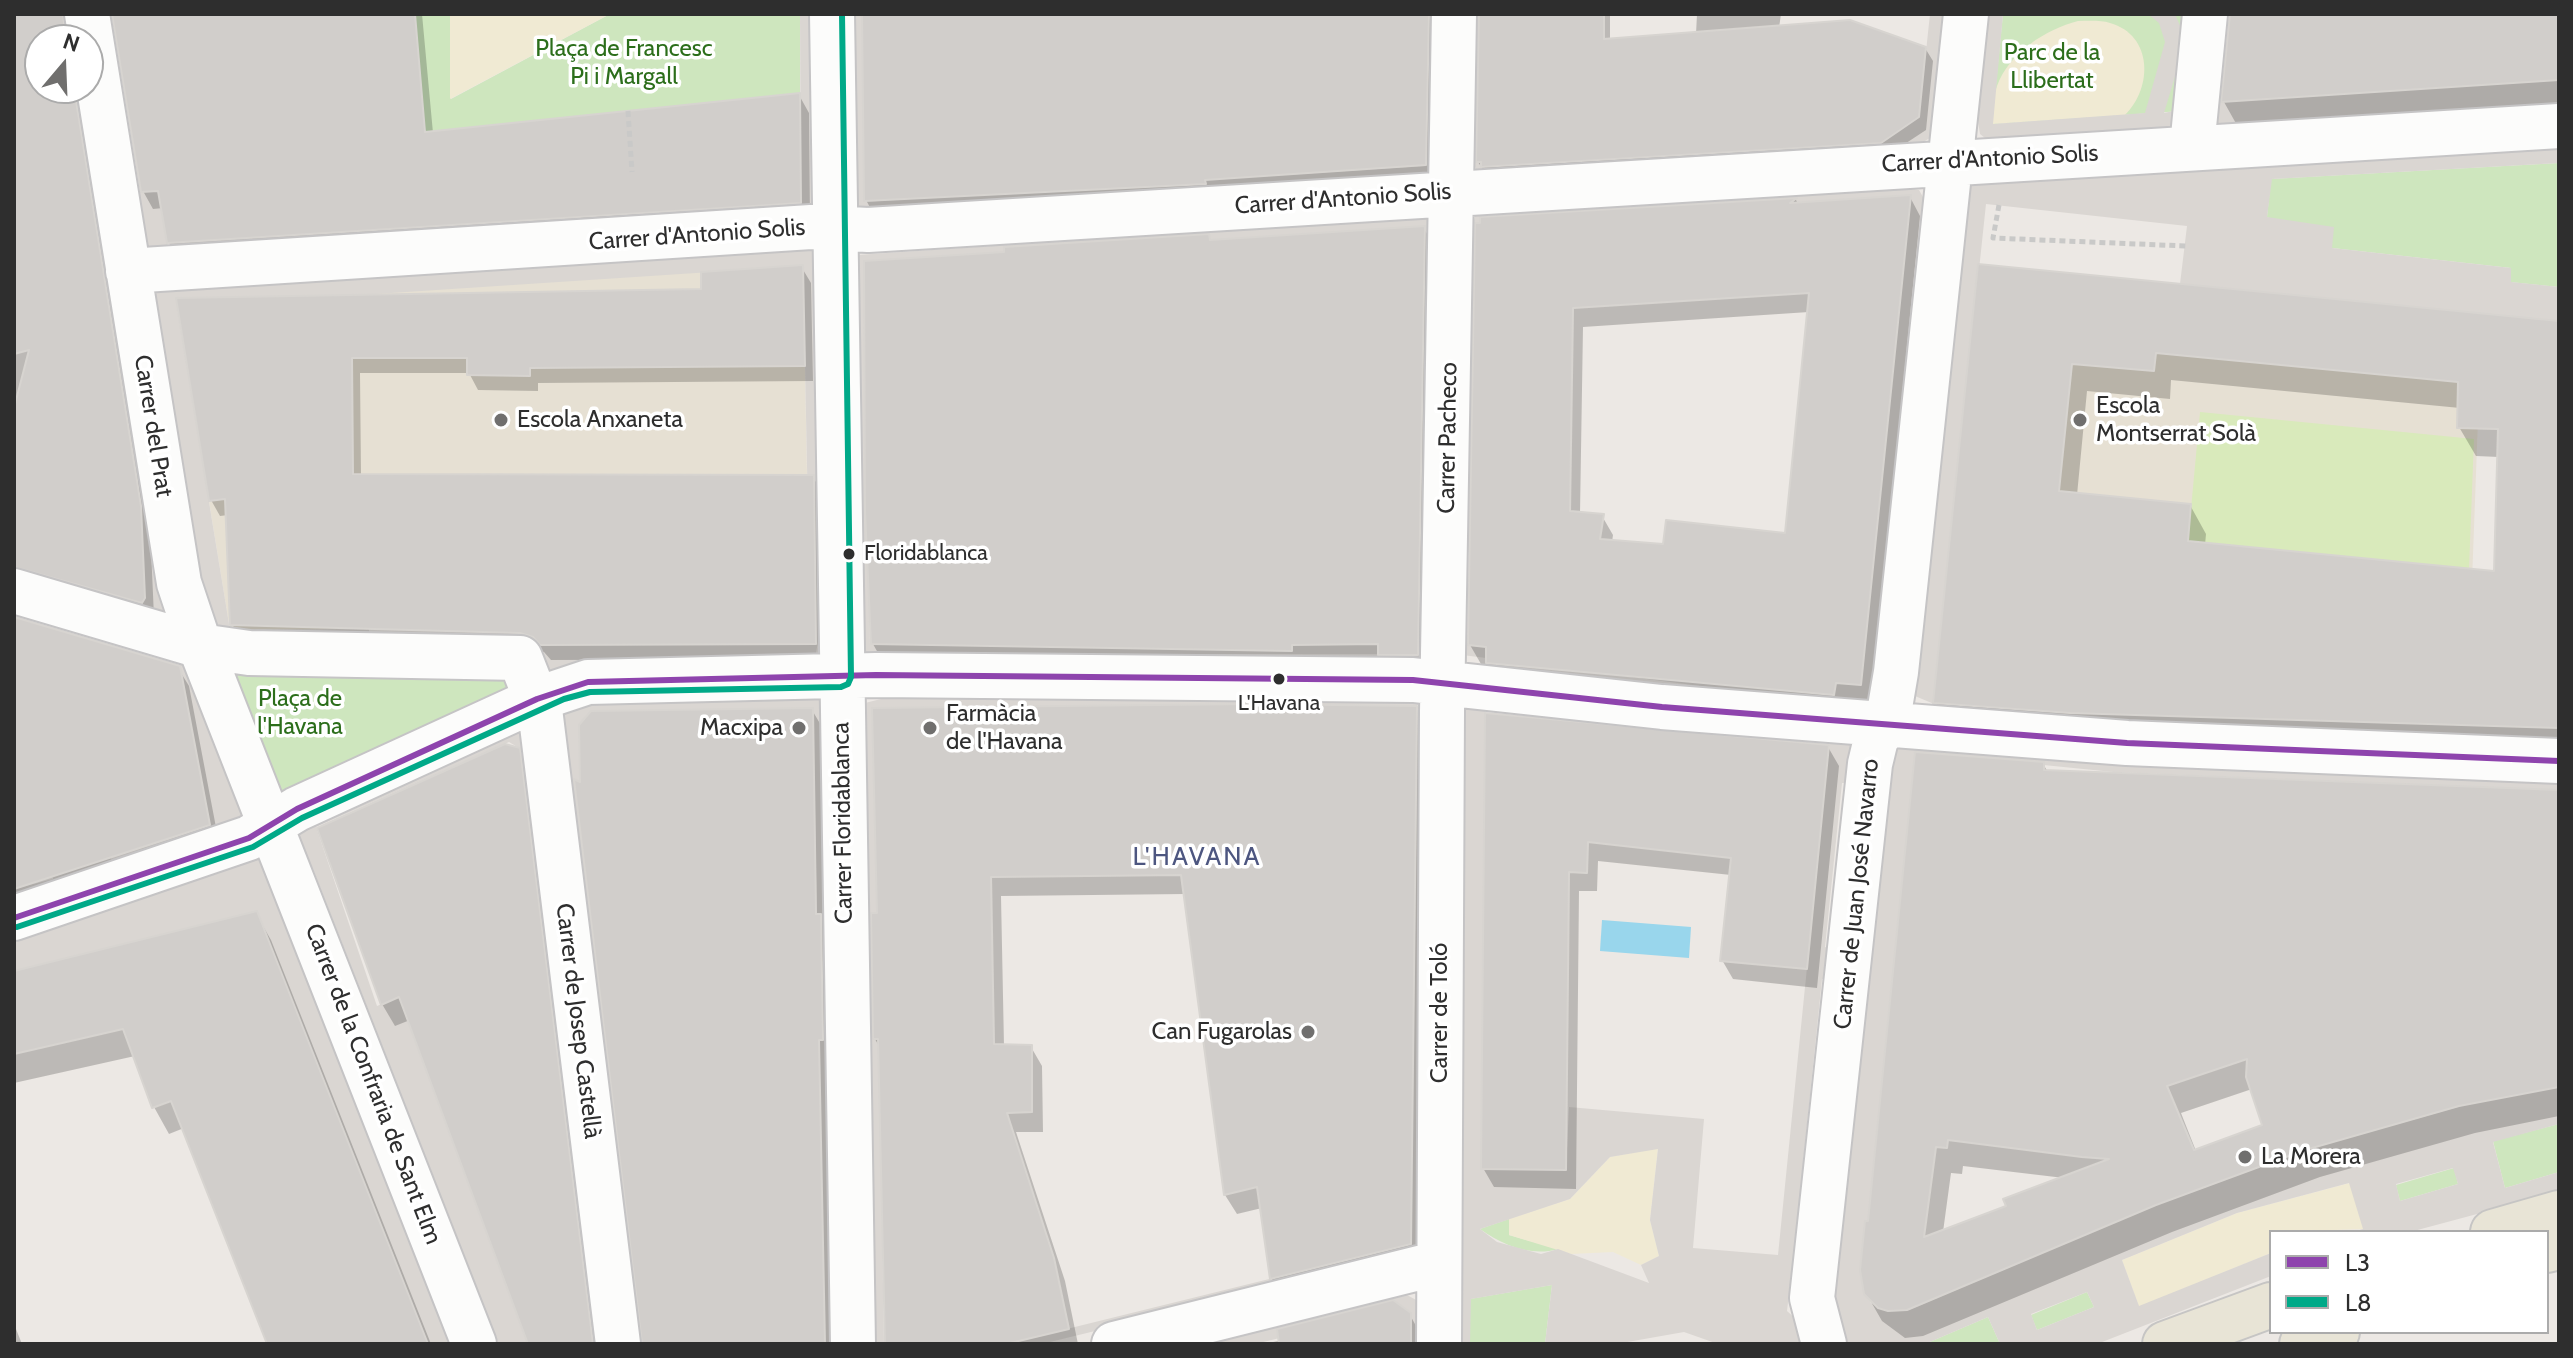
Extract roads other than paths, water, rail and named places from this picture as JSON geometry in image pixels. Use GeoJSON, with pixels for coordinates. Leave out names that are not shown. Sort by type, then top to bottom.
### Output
{"type":"FeatureCollection","features":[{"type":"Feature","properties":{"kind":"main road"},"geometry":{"type":"LineString","coordinates":[[2500,1230],[2559,1213]]}},
{"type":"Feature","properties":{"kind":"main road"},"geometry":{"type":"LineString","coordinates":[[2165,1344],[2269,1306]]}},
{"type":"Feature","properties":{"kind":"main road"},"geometry":{"type":"LineString","coordinates":[[2302,1344],[2330,1334]]}},
{"type":"Feature","properties":{"kind":"street","name":"Carrer del Prat"},"geometry":{"type":"LineString","coordinates":[[87,14],[179,583],[200,646],[271,824]]}},
{"type":"Feature","properties":{"kind":"street","name":"Carrer Floridablanca"},"geometry":{"type":"LineString","coordinates":[[832,14],[853,1344]]}},
{"type":"Feature","properties":{"kind":"street","name":"Carrer Pacheco"},"geometry":{"type":"LineString","coordinates":[[1428,681],[1451,192],[1454,14]]}},
{"type":"Feature","properties":{"kind":"street","name":"Carrer de Juan José Navarro"},"geometry":{"type":"LineString","coordinates":[[1824,1344],[1812,1298],[1870,764],[1876,739],[1887,725],[1896,672],[1966,14]]}},
{"type":"Feature","properties":{"kind":"street"},"geometry":{"type":"LineString","coordinates":[[2192,147],[2205,14]]}},
{"type":"Feature","properties":{"kind":"street","name":"Carrer d'Antonio Solis"},"geometry":{"type":"LineString","coordinates":[[128,271],[835,228],[868,230],[1950,161],[2559,126]]}},
{"type":"Feature","properties":{"kind":"street"},"geometry":{"type":"LineString","coordinates":[[14,591],[200,646],[249,653],[520,658],[537,699]]}},
{"type":"Feature","properties":{"kind":"street"},"geometry":{"type":"LineString","coordinates":[[14,918],[218,850],[537,699],[588,682],[841,677],[1428,681],[1662,707],[2127,743],[2559,761]]}},
{"type":"Feature","properties":{"kind":"street","name":"Carrer de Toló"},"geometry":{"type":"LineString","coordinates":[[1428,681],[1439,1344]]}},
{"type":"Feature","properties":{"kind":"street","name":"Carrer de Josep Castellà"},"geometry":{"type":"LineString","coordinates":[[537,699],[618,1344]]}},
{"type":"Feature","properties":{"kind":"street","name":"Carrer de la Confraria de Sant Elm"},"geometry":{"type":"LineString","coordinates":[[271,824],[474,1344]]}},
{"type":"Feature","properties":{"kind":"street"},"geometry":{"type":"LineString","coordinates":[[1114,1344],[1439,1263]]}},
{"type":"Feature","properties":{"kind":"water"},"geometry":{"type":"Polygon","coordinates":[[[1602,920],[1691,927],[1689,958],[1600,951],[1602,920]]]}},
{"type":"Feature","properties":{"kind":"place","name":"Escola Anxaneta"},"geometry":{"type":"Point","coordinates":[501,420]}},
{"type":"Feature","properties":{"kind":"place","name":"Escola Montserrat Solà"},"geometry":{"type":"Point","coordinates":[2080,420]}},
{"type":"Feature","properties":{"kind":"place","name":"Floridablanca"},"geometry":{"type":"Point","coordinates":[849,554]}},
{"type":"Feature","properties":{"kind":"place","name":"L'Havana"},"geometry":{"type":"Point","coordinates":[1279,679]}},
{"type":"Feature","properties":{"kind":"place","name":"Macxipa"},"geometry":{"type":"Point","coordinates":[799,728]}},
{"type":"Feature","properties":{"kind":"place","name":"Farmàcia de l'Havana"},"geometry":{"type":"Point","coordinates":[930,728]}},
{"type":"Feature","properties":{"kind":"place","name":"Can Fugarolas"},"geometry":{"type":"Point","coordinates":[1308,1032]}},
{"type":"Feature","properties":{"kind":"place","name":"La Morera"},"geometry":{"type":"Point","coordinates":[2245,1157]}},
{"type":"Feature","properties":{"kind":"district","name":"L'HAVANA"},"geometry":{"type":"Point","coordinates":[1197,857]}},
{"type":"Feature","properties":{"kind":"park label","name":"Plaça de Francesc Pi i Margall"},"geometry":{"type":"Point","coordinates":[624,63]}},
{"type":"Feature","properties":{"kind":"park label","name":"Parc de la Llibertat"},"geometry":{"type":"Point","coordinates":[2052,67]}},
{"type":"Feature","properties":{"kind":"park label","name":"Plaça de l'Havana"},"geometry":{"type":"Point","coordinates":[300,713]}}]}
